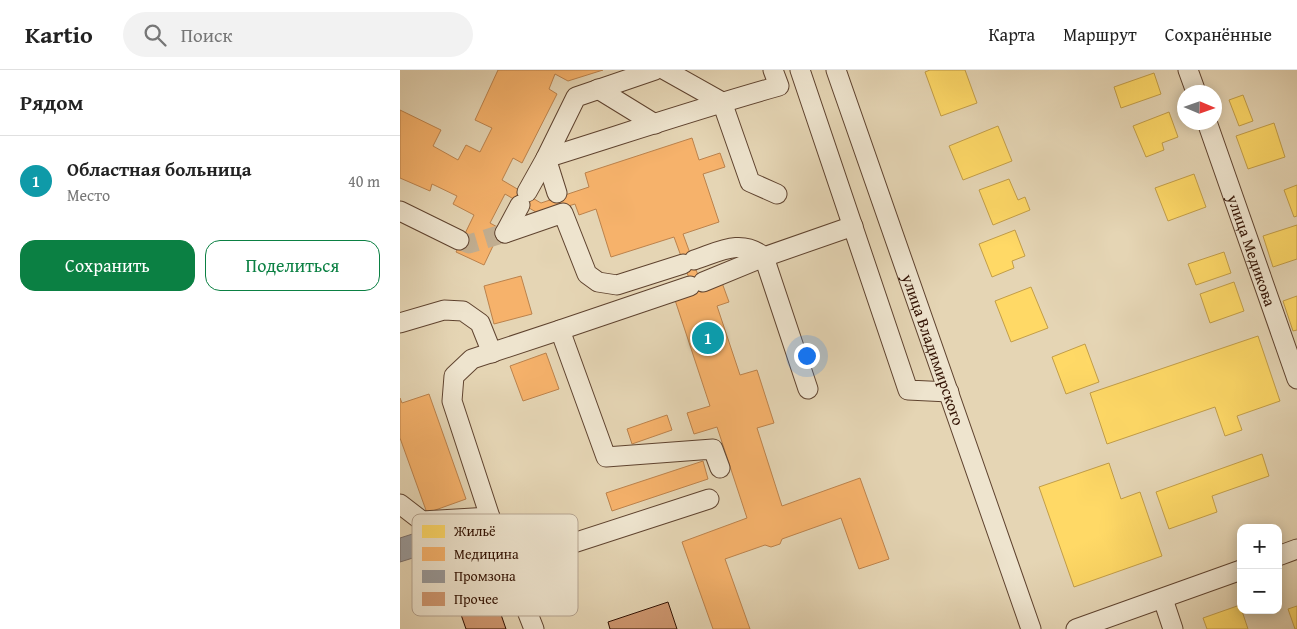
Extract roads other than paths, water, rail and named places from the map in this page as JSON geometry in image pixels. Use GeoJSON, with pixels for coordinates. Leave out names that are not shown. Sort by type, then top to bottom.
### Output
{"type":"FeatureCollection","features":[{"type":"Feature","properties":{"kind":"street"},"geometry":{"type":"LineString","coordinates":[[655,70],[576,97],[546,158],[505,233],[563,213],[587,274],[598,282],[617,285],[733,247],[745,246],[757,251],[764,257],[808,389]]}},
{"type":"Feature","properties":{"kind":"street"},"geometry":{"type":"LineString","coordinates":[[665,70],[722,102],[750,182],[777,194]]}},
{"type":"Feature","properties":{"kind":"street","name":"улица Владимирского"},"geometry":{"type":"LineString","coordinates":[[836,70],[1031,629]]}},
{"type":"Feature","properties":{"kind":"street"},"geometry":{"type":"LineString","coordinates":[[1188,70],[1193,85]]}},
{"type":"Feature","properties":{"kind":"street"},"geometry":{"type":"LineString","coordinates":[[546,158],[722,102],[776,78],[802,75],[908,390],[948,392]]}},
{"type":"Feature","properties":{"kind":"street"},"geometry":{"type":"LineString","coordinates":[[598,89],[655,124]]}},
{"type":"Feature","properties":{"kind":"street","name":"улица Медикова"},"geometry":{"type":"LineString","coordinates":[[1210,130],[1297,379]]}},
{"type":"Feature","properties":{"kind":"street"},"geometry":{"type":"LineString","coordinates":[[546,158],[557,193]]}},
{"type":"Feature","properties":{"kind":"street"},"geometry":{"type":"LineString","coordinates":[[400,212],[459,240]]}},
{"type":"Feature","properties":{"kind":"street"},"geometry":{"type":"LineString","coordinates":[[489,514],[452,401],[454,376],[472,359],[697,284],[764,257],[853,226]]}},
{"type":"Feature","properties":{"kind":"street"},"geometry":{"type":"LineString","coordinates":[[400,323],[444,310],[463,311],[480,323],[492,353]]}},
{"type":"Feature","properties":{"kind":"street"},"geometry":{"type":"LineString","coordinates":[[560,330],[606,456],[713,449],[720,468]]}},
{"type":"Feature","properties":{"kind":"street"},"geometry":{"type":"LineString","coordinates":[[578,542],[709,499]]}},
{"type":"Feature","properties":{"kind":"street"},"geometry":{"type":"LineString","coordinates":[[400,504],[413,514]]}},
{"type":"Feature","properties":{"kind":"street"},"geometry":{"type":"LineString","coordinates":[[1282,555],[1297,549]]}},
{"type":"Feature","properties":{"kind":"street"},"geometry":{"type":"LineString","coordinates":[[1076,629],[1237,571]]}},
{"type":"Feature","properties":{"kind":"street"},"geometry":{"type":"LineString","coordinates":[[1163,598],[1173,629]]}},
{"type":"Feature","properties":{"kind":"street"},"geometry":{"type":"LineString","coordinates":[[529,616],[534,629]]}},
{"type":"Feature","properties":{"kind":"tunnel"},"geometry":{"type":"LineString","coordinates":[[459,240],[469,244],[505,233]]}},
{"type":"Feature","properties":{"kind":"place","name":"Областная больница"},"geometry":{"type":"Point","coordinates":[708,338]}}]}
